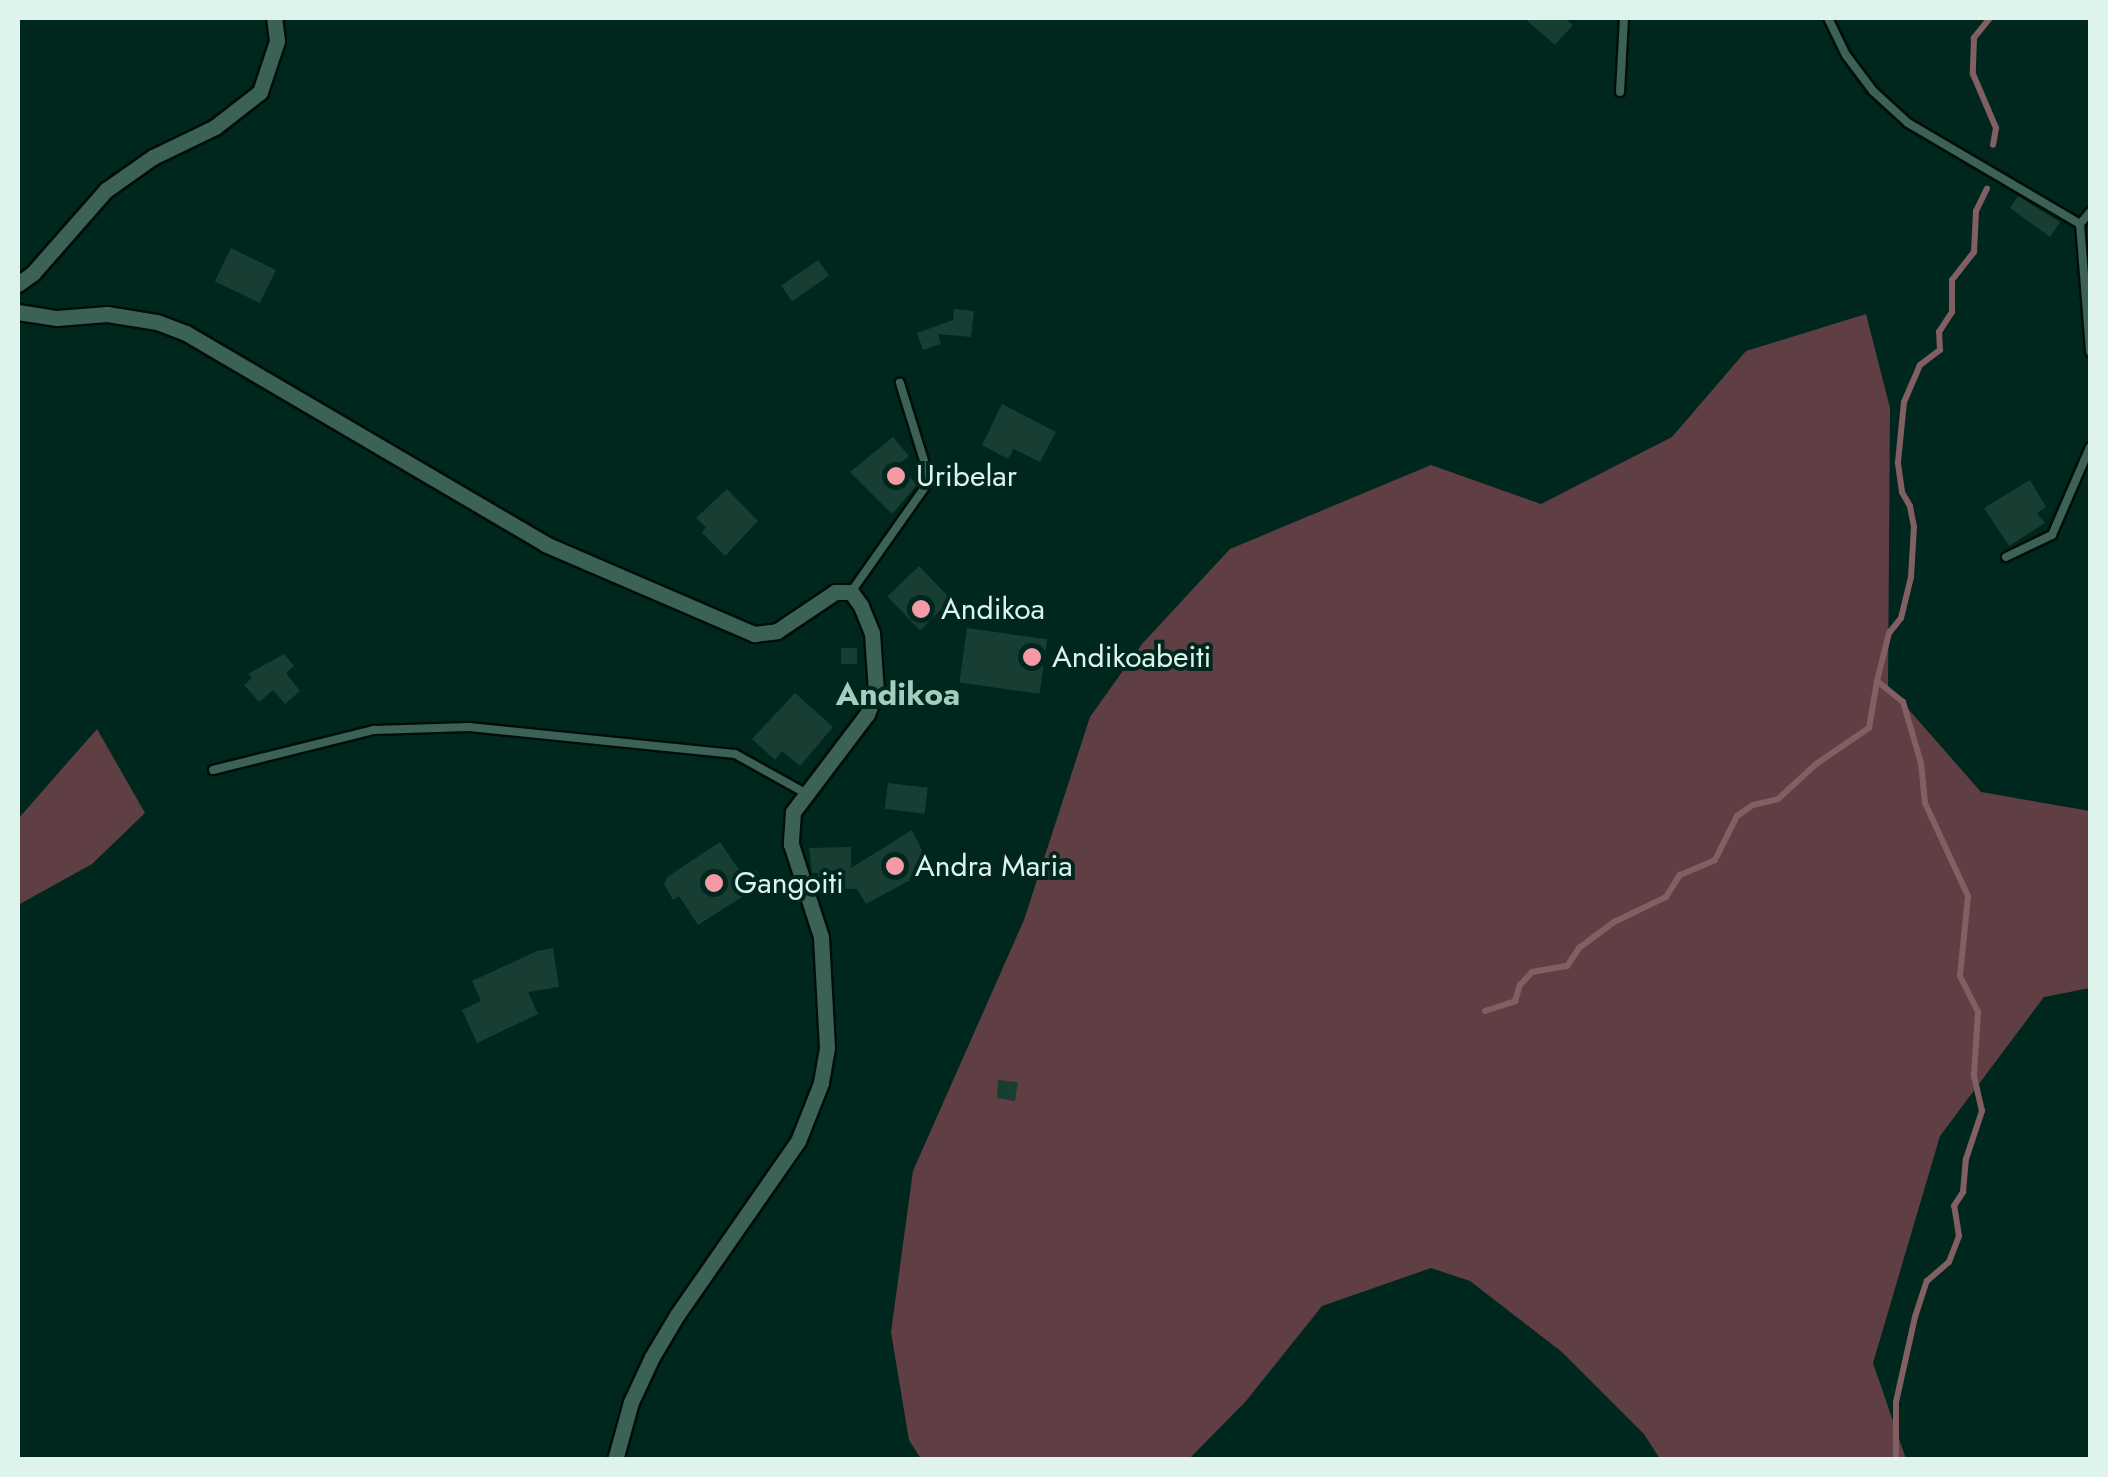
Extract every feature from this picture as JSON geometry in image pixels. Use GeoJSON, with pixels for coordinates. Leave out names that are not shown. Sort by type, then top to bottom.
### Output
{"type":"FeatureCollection","features":[{"type":"Feature","properties":{"kind":"street"},"geometry":{"type":"LineString","coordinates":[[18,284],[33,273],[106,190],[153,156],[215,127],[260,92],[277,41],[274,18]]}},
{"type":"Feature","properties":{"kind":"street"},"geometry":{"type":"LineString","coordinates":[[18,312],[57,318],[106,314],[157,322],[186,333],[545,544],[754,634],[777,631],[835,592],[850,592],[872,633],[876,691],[867,714],[793,812],[791,844],[822,937],[827,1048],[821,1083],[798,1140],[676,1315],[652,1357],[631,1402],[615,1460]]}},
{"type":"Feature","properties":{"kind":"lane"},"geometry":{"type":"LineString","coordinates":[[1620,92],[1624,18]]}},
{"type":"Feature","properties":{"kind":"lane"},"geometry":{"type":"LineString","coordinates":[[1828,18],[1846,55],[1864,79],[1908,122],[2080,224]]}},
{"type":"Feature","properties":{"kind":"lane"},"geometry":{"type":"LineString","coordinates":[[2090,212],[2080,224],[2090,352]]}},
{"type":"Feature","properties":{"kind":"lane"},"geometry":{"type":"LineString","coordinates":[[850,592],[930,480],[900,383]]}},
{"type":"Feature","properties":{"kind":"lane"},"geometry":{"type":"LineString","coordinates":[[2006,557],[2052,535],[2090,447]]}},
{"type":"Feature","properties":{"kind":"lane"},"geometry":{"type":"LineString","coordinates":[[213,770],[374,730],[469,727],[734,754],[805,793]]}},
{"type":"Feature","properties":{"kind":"shaded area"},"geometry":{"type":"Polygon","coordinates":[[[1866,314],[1890,408],[1888,686],[1981,792],[2090,811],[2090,988],[2044,997],[1940,1136],[1873,1363],[1906,1459],[1660,1459],[1644,1434],[1562,1352],[1470,1281],[1431,1268],[1322,1306],[1246,1401],[1189,1459],[921,1459],[909,1440],[891,1332],[913,1171],[1024,920],[1090,717],[1142,644],[1230,549],[1431,465],[1541,504],[1672,437],[1746,351],[1866,314]]]}},
{"type":"Feature","properties":{"kind":"shaded area"},"geometry":{"type":"Polygon","coordinates":[[[97,729],[145,813],[92,864],[18,905],[18,819],[97,729]]]}},
{"type":"Feature","properties":{"kind":"building"},"geometry":{"type":"Polygon","coordinates":[[[1524,18],[1564,18],[1573,25],[1555,45],[1524,18]]]}},
{"type":"Feature","properties":{"kind":"building"},"geometry":{"type":"Polygon","coordinates":[[[2018,196],[2060,222],[2050,237],[2010,208],[2018,196]]]}},
{"type":"Feature","properties":{"kind":"building"},"geometry":{"type":"Polygon","coordinates":[[[231,248],[276,270],[260,303],[215,281],[231,248]]]}},
{"type":"Feature","properties":{"kind":"building"},"geometry":{"type":"Polygon","coordinates":[[[818,260],[829,276],[792,301],[781,286],[818,260]]]}},
{"type":"Feature","properties":{"kind":"building"},"geometry":{"type":"Polygon","coordinates":[[[954,309],[974,311],[971,337],[938,334],[941,344],[923,350],[917,333],[953,320],[954,309]]]}},
{"type":"Feature","properties":{"kind":"building"},"geometry":{"type":"Polygon","coordinates":[[[1002,404],[1056,432],[1040,462],[1014,449],[1008,459],[982,445],[1002,404]]]}},
{"type":"Feature","properties":{"kind":"building"},"geometry":{"type":"Polygon","coordinates":[[[893,437],[909,456],[899,464],[917,485],[892,514],[850,472],[893,437]]]}},
{"type":"Feature","properties":{"kind":"building"},"geometry":{"type":"Polygon","coordinates":[[[2030,480],[2046,507],[2037,513],[2045,523],[2009,546],[1984,508],[2030,480]]]}},
{"type":"Feature","properties":{"kind":"building"},"geometry":{"type":"Polygon","coordinates":[[[727,489],[758,521],[725,556],[702,533],[706,527],[696,518],[727,489]]]}},
{"type":"Feature","properties":{"kind":"building","name":"Andikoa"},"geometry":{"type":"Polygon","coordinates":[[[919,566],[952,600],[920,630],[887,597],[919,566]]]}},
{"type":"Feature","properties":{"kind":"building"},"geometry":{"type":"Polygon","coordinates":[[[967,628],[1047,639],[1040,694],[959,682],[967,628]]]}},
{"type":"Feature","properties":{"kind":"building"},"geometry":{"type":"Polygon","coordinates":[[[841,648],[857,648],[857,664],[841,664],[841,648]]]}},
{"type":"Feature","properties":{"kind":"building"},"geometry":{"type":"Polygon","coordinates":[[[284,654],[294,666],[286,673],[300,691],[285,704],[273,690],[259,702],[244,685],[252,678],[248,674],[284,654]]]}},
{"type":"Feature","properties":{"kind":"building"},"geometry":{"type":"Polygon","coordinates":[[[795,693],[833,727],[800,766],[782,751],[775,760],[752,739],[795,693]]]}},
{"type":"Feature","properties":{"kind":"building"},"geometry":{"type":"Polygon","coordinates":[[[888,783],[928,788],[925,814],[885,809],[888,783]]]}},
{"type":"Feature","properties":{"kind":"building","name":"Andra Maria"},"geometry":{"type":"Polygon","coordinates":[[[912,830],[931,869],[866,904],[857,889],[818,888],[818,873],[812,873],[809,848],[851,847],[851,868],[912,830]]]}},
{"type":"Feature","properties":{"kind":"building","name":"Gangoiti"},"geometry":{"type":"Polygon","coordinates":[[[720,842],[744,877],[756,870],[764,883],[698,925],[679,896],[673,900],[664,884],[667,877],[720,842]]]}},
{"type":"Feature","properties":{"kind":"building"},"geometry":{"type":"Polygon","coordinates":[[[553,948],[559,987],[528,992],[538,1014],[477,1043],[462,1010],[481,1001],[472,981],[537,951],[553,948]]]}},
{"type":"Feature","properties":{"kind":"building"},"geometry":{"type":"Polygon","coordinates":[[[998,1080],[1018,1082],[1015,1101],[997,1098],[998,1080]]]}},
{"type":"Feature","properties":{"kind":"waterway"},"geometry":{"type":"LineString","coordinates":[[1990,18],[1974,38],[1973,74],[1996,128],[1993,145]]}},
{"type":"Feature","properties":{"kind":"waterway"},"geometry":{"type":"LineString","coordinates":[[1896,1460],[1896,1402],[1915,1317],[1927,1281],[1949,1262],[1959,1236],[1954,1206],[1963,1192],[1966,1159],[1982,1111],[1974,1075],[1978,1012],[1960,976],[1968,896],[1925,803],[1921,763],[1903,702],[1877,681],[1889,633],[1901,618],[1911,577],[1914,527],[1910,506],[1902,492],[1898,462],[1904,402],[1920,365],[1940,350],[1939,332],[1952,312],[1952,280],[1974,252],[1976,211],[1987,188]]}},
{"type":"Feature","properties":{"kind":"waterway"},"geometry":{"type":"LineString","coordinates":[[1485,1011],[1515,1001],[1520,985],[1532,972],[1567,966],[1579,948],[1614,922],[1666,897],[1680,875],[1715,860],[1737,816],[1753,805],[1778,799],[1816,764],[1869,728],[1877,681]]}},
{"type":"Feature","properties":{"kind":"place","name":"Uribelar"},"geometry":{"type":"Point","coordinates":[896,476]}},
{"type":"Feature","properties":{"kind":"place","name":"Andikoa"},"geometry":{"type":"Point","coordinates":[921,609]}},
{"type":"Feature","properties":{"kind":"place","name":"Andikoabeiti"},"geometry":{"type":"Point","coordinates":[1032,657]}},
{"type":"Feature","properties":{"kind":"place","name":"Andra Maria"},"geometry":{"type":"Point","coordinates":[895,866]}},
{"type":"Feature","properties":{"kind":"place","name":"Gangoiti"},"geometry":{"type":"Point","coordinates":[714,883]}},
{"type":"Feature","properties":{"kind":"district","name":"Andikoa"},"geometry":{"type":"Point","coordinates":[898,694]}}]}
